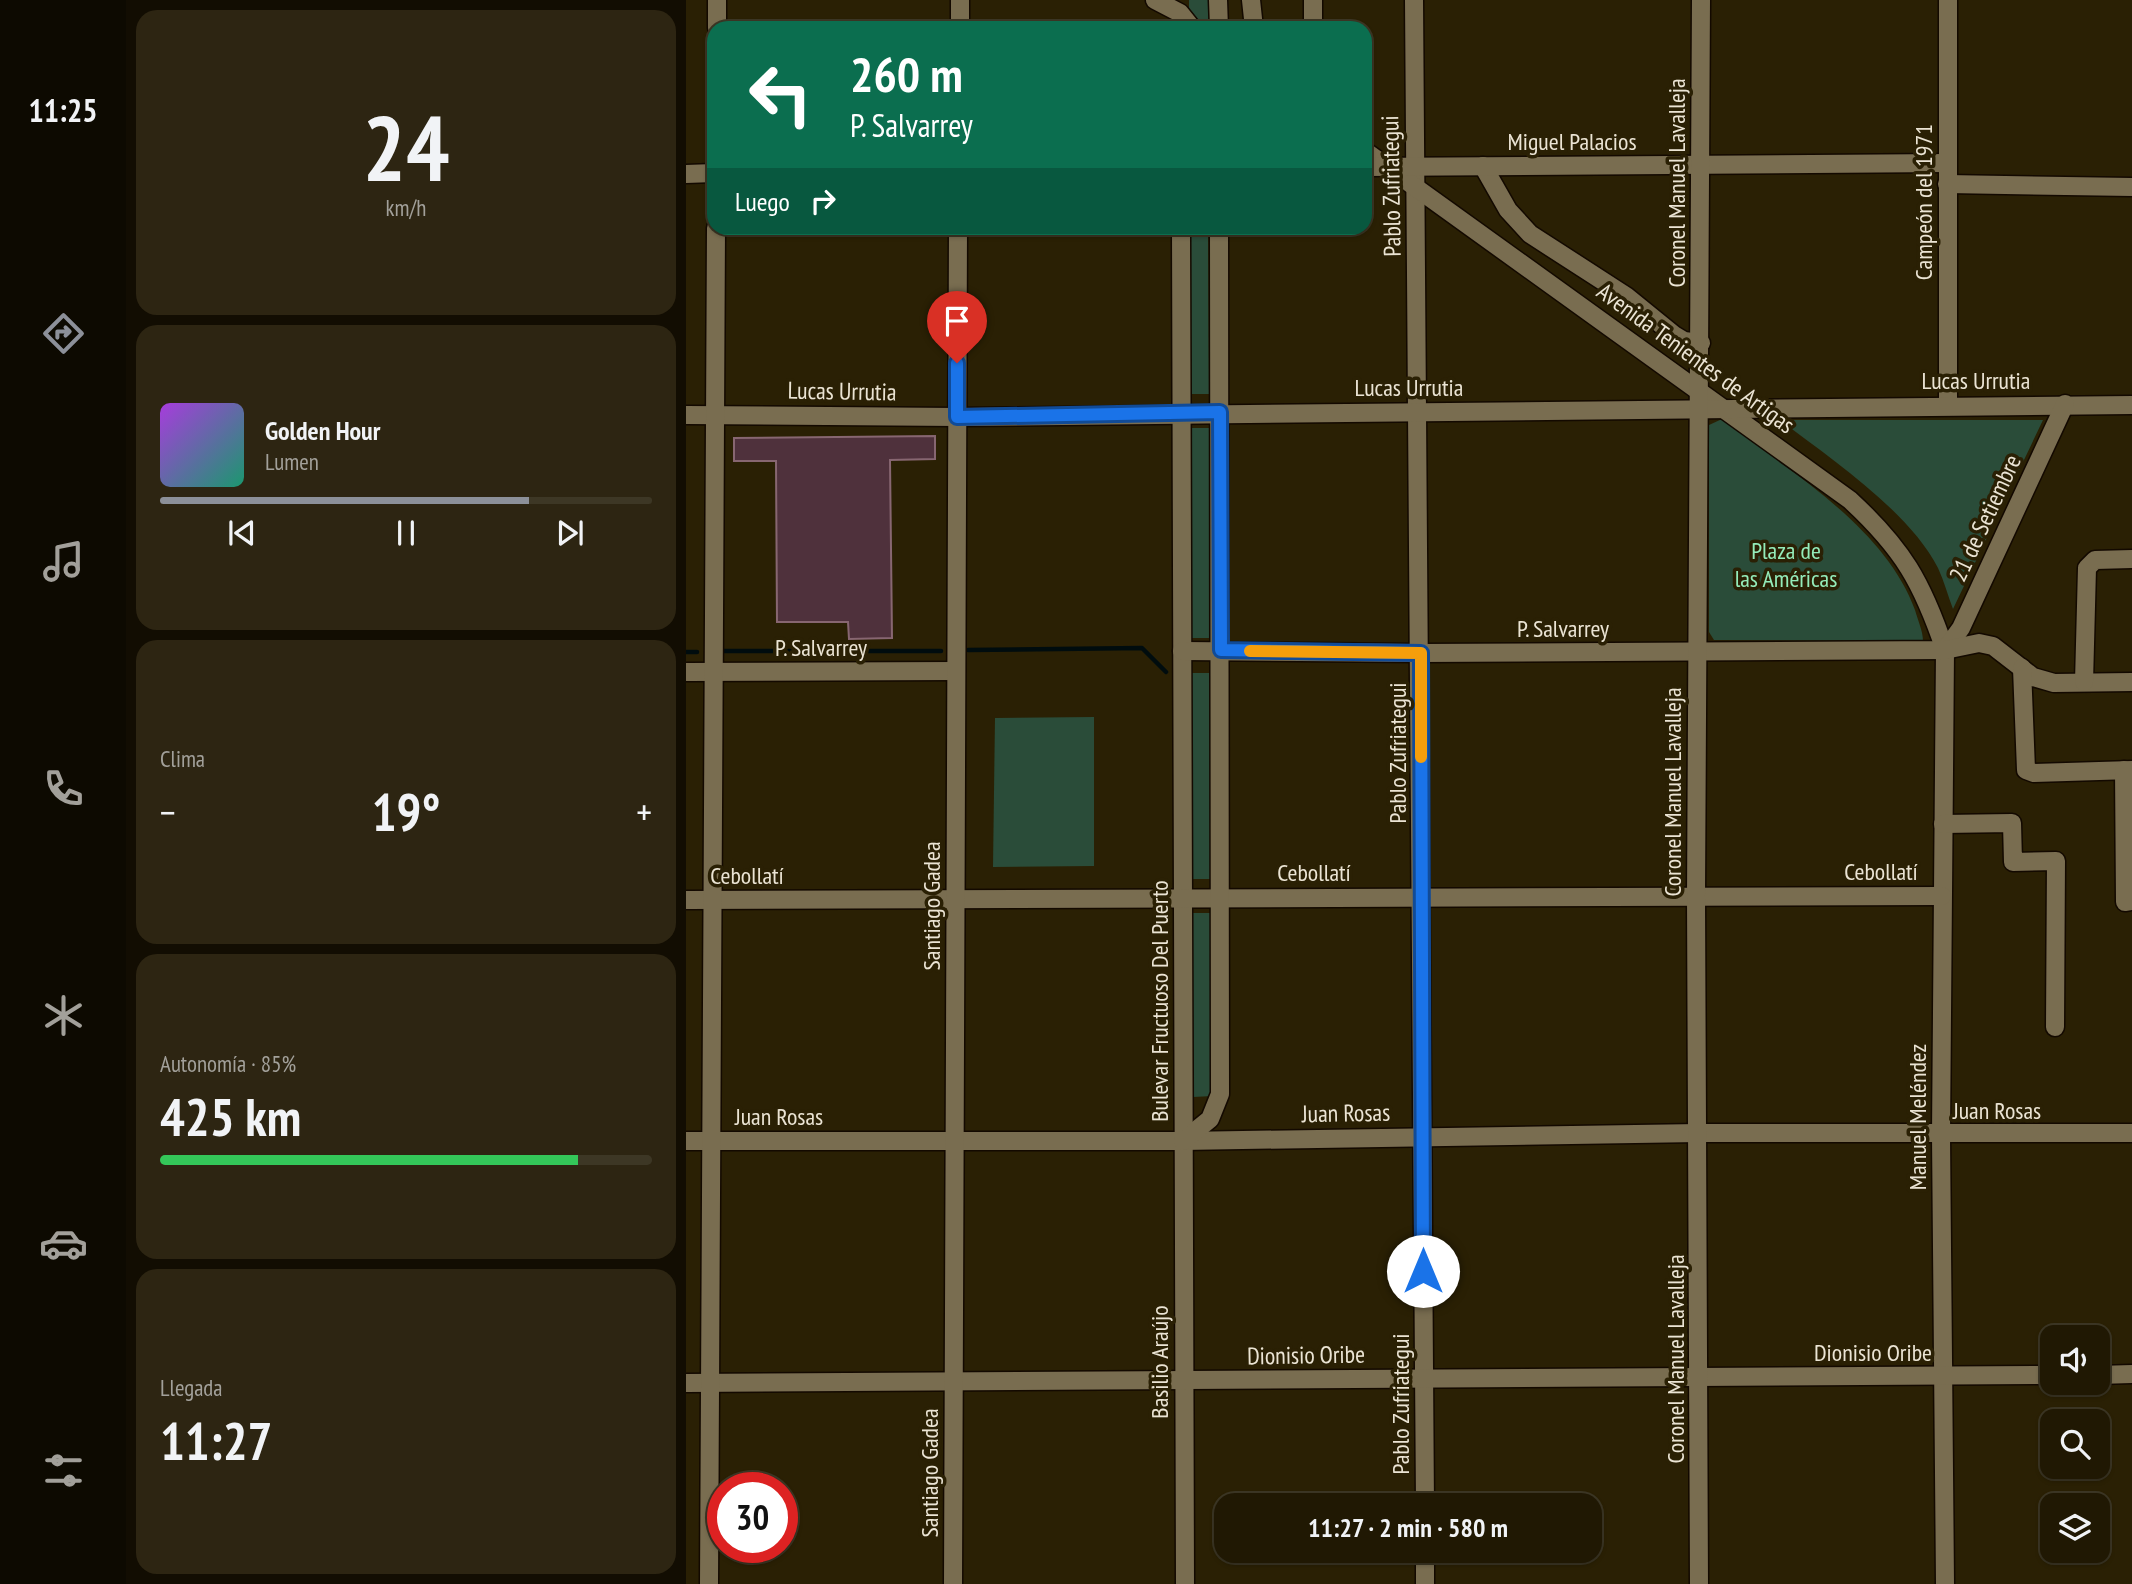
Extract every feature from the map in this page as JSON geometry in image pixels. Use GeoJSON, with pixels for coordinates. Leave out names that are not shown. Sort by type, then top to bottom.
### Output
{"type":"FeatureCollection","features":[{"type":"Feature","properties":{"kind":"street"},"geometry":{"type":"LineString","coordinates":[[717,0],[717,21]]}},
{"type":"Feature","properties":{"kind":"street"},"geometry":{"type":"LineString","coordinates":[[960,0],[960,21]]}},
{"type":"Feature","properties":{"kind":"street"},"geometry":{"type":"LineString","coordinates":[[1155,0],[1179,14]]}},
{"type":"Feature","properties":{"kind":"street"},"geometry":{"type":"LineString","coordinates":[[1218,0],[1219,21]]}},
{"type":"Feature","properties":{"kind":"street"},"geometry":{"type":"LineString","coordinates":[[1251,0],[1253,21]]}},
{"type":"Feature","properties":{"kind":"street"},"geometry":{"type":"LineString","coordinates":[[1313,0],[1313,21]]}},
{"type":"Feature","properties":{"kind":"street","name":"Pablo Zufriategui"},"geometry":{"type":"LineString","coordinates":[[1414,0],[1421,653],[1425,1493]]}},
{"type":"Feature","properties":{"kind":"street","name":"Coronel Manuel Lavalleja"},"geometry":{"type":"LineString","coordinates":[[1699,1584],[1696,897],[1701,0]]}},
{"type":"Feature","properties":{"kind":"street","name":"Campeón del 1971"},"geometry":{"type":"LineString","coordinates":[[1948,0],[1948,405]]}},
{"type":"Feature","properties":{"kind":"street","name":"Avenida Tenientes de Artigas"},"geometry":{"type":"LineString","coordinates":[[1372,156],[1850,500],[1885,532],[1913,570],[1931,608],[1945,650]]}},
{"type":"Feature","properties":{"kind":"street","name":"Miguel Palacios"},"geometry":{"type":"LineString","coordinates":[[1372,167],[1947,163]]}},
{"type":"Feature","properties":{"kind":"street"},"geometry":{"type":"LineString","coordinates":[[1483,166],[1508,210],[1530,234],[1626,296],[1674,335],[1684,341],[1701,343]]}},
{"type":"Feature","properties":{"kind":"street"},"geometry":{"type":"LineString","coordinates":[[686,174],[707,173]]}},
{"type":"Feature","properties":{"kind":"street"},"geometry":{"type":"LineString","coordinates":[[1947,184],[2132,187]]}},
{"type":"Feature","properties":{"kind":"street"},"geometry":{"type":"LineString","coordinates":[[709,1584],[716,235]]}},
{"type":"Feature","properties":{"kind":"street","name":"Santiago Gadea"},"geometry":{"type":"LineString","coordinates":[[953,1584],[958,235]]}},
{"type":"Feature","properties":{"kind":"street","name":"Bulevar Fructuoso Del Puerto"},"geometry":{"type":"LineString","coordinates":[[1181,235],[1183,1141]]}},
{"type":"Feature","properties":{"kind":"street","name":"Bulevar Fructuoso Del Puerto"},"geometry":{"type":"LineString","coordinates":[[1183,1141],[1210,1119],[1220,1094],[1219,235]]}},
{"type":"Feature","properties":{"kind":"street","name":"21 de Setiembre"},"geometry":{"type":"LineString","coordinates":[[1945,650],[1961,628],[2065,404]]}},
{"type":"Feature","properties":{"kind":"street","name":"Lucas Urrutia"},"geometry":{"type":"LineString","coordinates":[[686,415],[957,417],[1181,412],[2132,405]]}},
{"type":"Feature","properties":{"kind":"street"},"geometry":{"type":"LineString","coordinates":[[2084,682],[2087,569],[2095,560],[2132,559]]}},
{"type":"Feature","properties":{"kind":"street","name":"P. Salvarrey"},"geometry":{"type":"LineString","coordinates":[[1182,651],[1421,653],[1945,650],[1979,643],[1993,646],[2042,681],[2132,681]]}},
{"type":"Feature","properties":{"kind":"street","name":"Manuel Meléndez"},"geometry":{"type":"LineString","coordinates":[[1945,650],[1941,1135],[1945,1584]]}},
{"type":"Feature","properties":{"kind":"street"},"geometry":{"type":"LineString","coordinates":[[2022,667],[2026,770],[2034,773],[2128,770],[2126,902],[2132,901]]}},
{"type":"Feature","properties":{"kind":"street","name":"P. Salvarrey"},"geometry":{"type":"LineString","coordinates":[[686,672],[956,671]]}},
{"type":"Feature","properties":{"kind":"street"},"geometry":{"type":"LineString","coordinates":[[1943,824],[2012,823],[2013,862],[2056,861],[2055,1027]]}},
{"type":"Feature","properties":{"kind":"street","name":"Cebollatí"},"geometry":{"type":"LineString","coordinates":[[686,900],[1942,895]]}},
{"type":"Feature","properties":{"kind":"street","name":"Juan Rosas"},"geometry":{"type":"LineString","coordinates":[[686,1141],[1183,1141],[1699,1133],[2132,1133]]}},
{"type":"Feature","properties":{"kind":"street","name":"Basilio Araújo"},"geometry":{"type":"LineString","coordinates":[[1183,1141],[1185,1584]]}},
{"type":"Feature","properties":{"kind":"street"},"geometry":{"type":"LineString","coordinates":[[2110,1375],[2132,1374]]}},
{"type":"Feature","properties":{"kind":"street","name":"Dionisio Oribe"},"geometry":{"type":"LineString","coordinates":[[686,1383],[2040,1375]]}},
{"type":"Feature","properties":{"kind":"street"},"geometry":{"type":"LineString","coordinates":[[1425,1563],[1426,1584]]}},
{"type":"Feature","properties":{"kind":"green space"},"geometry":{"type":"Polygon","coordinates":[[[1189,0],[1211,0],[1210,21],[1189,21],[1189,0]]]}},
{"type":"Feature","properties":{"kind":"green space"},"geometry":{"type":"Polygon","coordinates":[[[1188,235],[1208,235],[1209,394],[1189,394],[1188,235]]]}},
{"type":"Feature","properties":{"kind":"green space","name":"Plaza de las Américas"},"geometry":{"type":"Polygon","coordinates":[[[1722,419],[1805,480],[1882,552],[1901,580],[1915,610],[1923,641],[1714,640],[1709,632],[1709,425],[1722,419]]]}},
{"type":"Feature","properties":{"kind":"green space","name":"Plaza de las Américas"},"geometry":{"type":"Polygon","coordinates":[[[1780,420],[2043,420],[1953,609],[1938,568],[1908,526],[1867,487],[1780,420]]]}},
{"type":"Feature","properties":{"kind":"green space"},"geometry":{"type":"Polygon","coordinates":[[[1189,428],[1209,428],[1211,638],[1191,638],[1189,428]]]}},
{"type":"Feature","properties":{"kind":"green space"},"geometry":{"type":"Polygon","coordinates":[[[1191,673],[1211,673],[1212,879],[1192,879],[1191,673]]]}},
{"type":"Feature","properties":{"kind":"green space"},"geometry":{"type":"Polygon","coordinates":[[[1094,717],[1094,866],[993,867],[995,718],[1094,717]]]}},
{"type":"Feature","properties":{"kind":"green space"},"geometry":{"type":"Polygon","coordinates":[[[1192,913],[1212,913],[1213,1096],[1193,1097],[1192,913]]]}},
{"type":"Feature","properties":{"kind":"building"},"geometry":{"type":"Polygon","coordinates":[[[935,436],[935,459],[890,460],[892,638],[849,639],[848,622],[777,622],[776,461],[734,461],[734,438],[935,436]]]}},
{"type":"Feature","properties":{"kind":"waterway"},"geometry":{"type":"LineString","coordinates":[[968,650],[1142,648],[1166,672]]}},
{"type":"Feature","properties":{"kind":"waterway"},"geometry":{"type":"LineString","coordinates":[[724,651],[941,651]]}},
{"type":"Feature","properties":{"kind":"waterway"},"geometry":{"type":"LineString","coordinates":[[686,652],[697,652]]}},
{"type":"Feature","properties":{"kind":"slow traffic"},"geometry":{"type":"LineString","coordinates":[[1250,651],[1421,653],[1421,757]]}},
{"type":"Feature","properties":{"kind":"route"},"geometry":{"type":"LineString","coordinates":[[957,363],[957,417],[1220,412],[1221,650],[1421,653],[1423,1271]]}}]}
